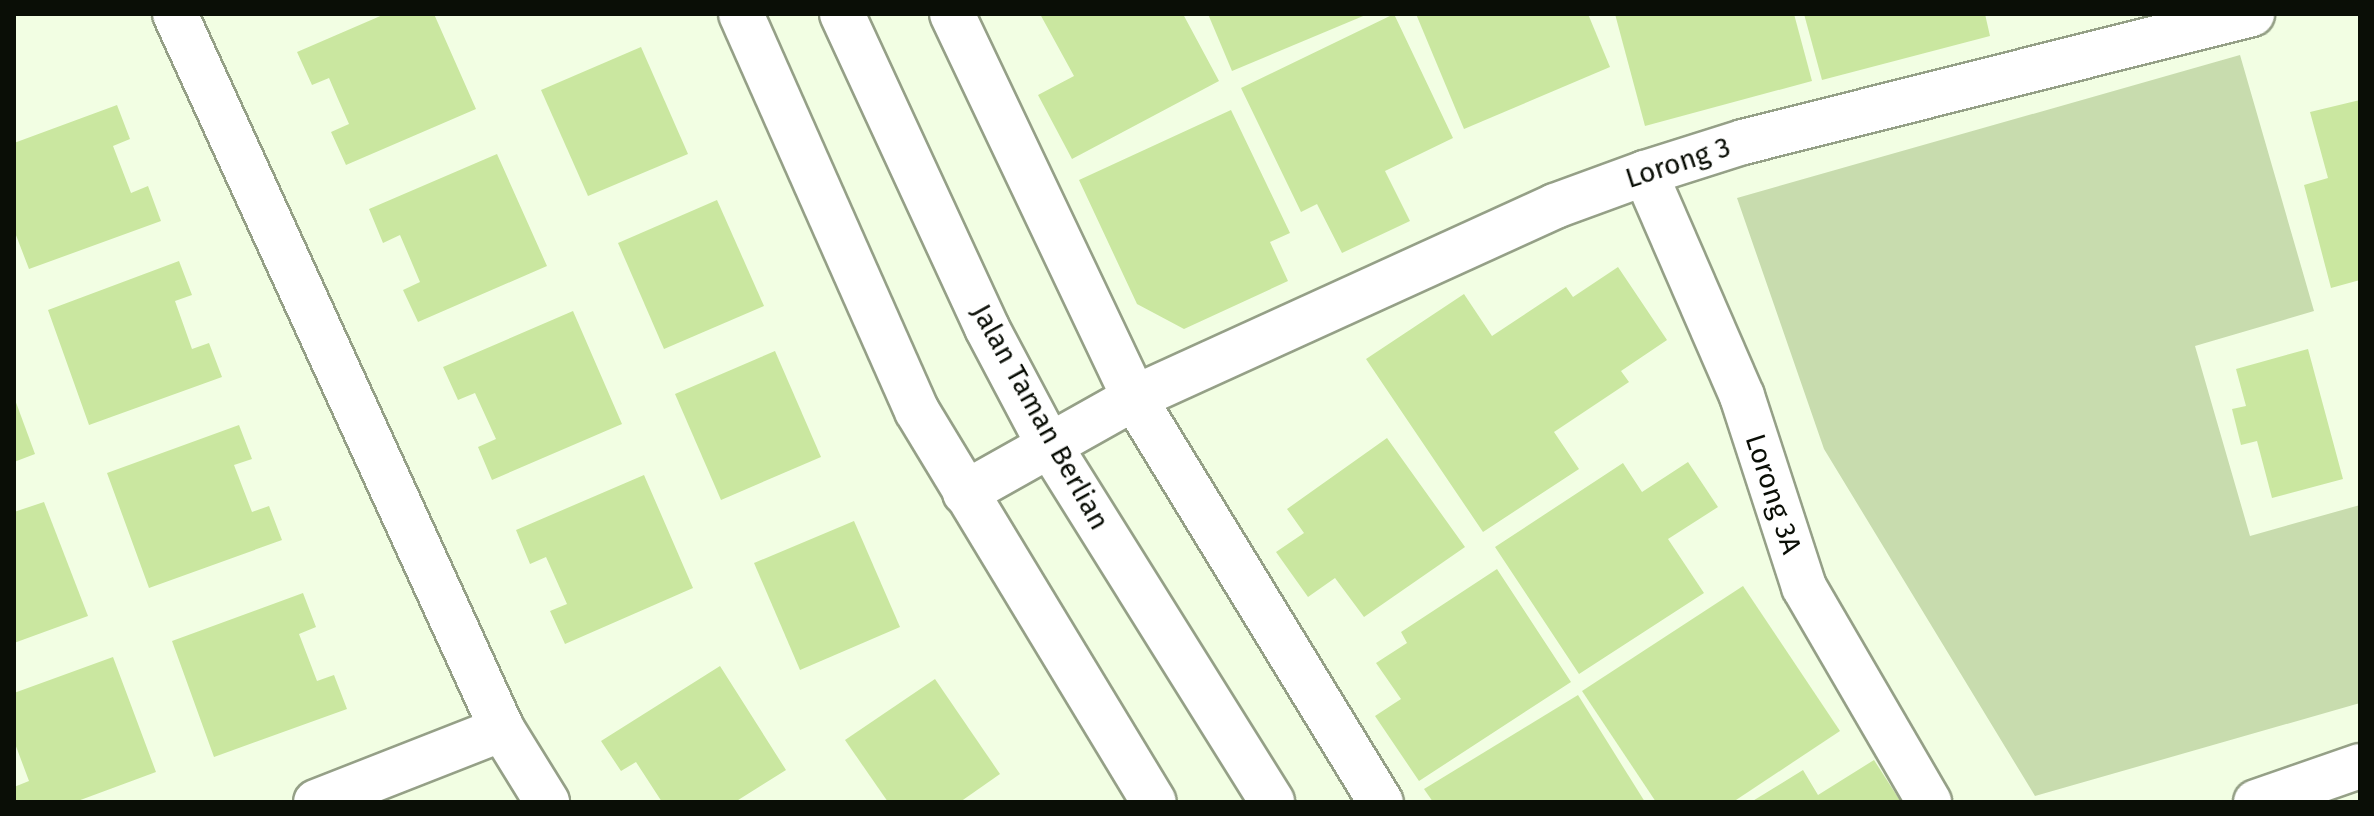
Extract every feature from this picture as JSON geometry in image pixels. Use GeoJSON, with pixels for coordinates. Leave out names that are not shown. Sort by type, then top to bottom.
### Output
{"type":"FeatureCollection","features":[{"type":"Feature","properties":{"kind":"street"},"geometry":{"type":"LineString","coordinates":[[175,14],[502,729],[547,802]]}},
{"type":"Feature","properties":{"kind":"street"},"geometry":{"type":"LineString","coordinates":[[741,14],[917,411],[1154,802]]}},
{"type":"Feature","properties":{"kind":"street","name":"Jalan Taman Berlian"},"geometry":{"type":"LineString","coordinates":[[842,14],[987,328],[1048,443],[1272,802]]}},
{"type":"Feature","properties":{"kind":"street"},"geometry":{"type":"LineString","coordinates":[[952,14],[1134,398],[1381,802]]}},
{"type":"Feature","properties":{"kind":"street","name":"Lorong 3"},"geometry":{"type":"LineString","coordinates":[[965,493],[1048,443],[1134,398],[1555,206],[1743,142],[2252,14]]}},
{"type":"Feature","properties":{"kind":"street","name":"Lorong 3A"},"geometry":{"type":"LineString","coordinates":[[1645,173],[1742,396],[1804,587],[1929,802]]}},
{"type":"Feature","properties":{"kind":"street"},"geometry":{"type":"LineString","coordinates":[[316,802],[502,729]]}},
{"type":"Feature","properties":{"kind":"street"},"geometry":{"type":"LineString","coordinates":[[2256,802],[2360,766]]}},
{"type":"Feature","properties":{"kind":"green space"},"geometry":{"type":"Polygon","coordinates":[[[2240,55],[2314,311],[2195,346],[2250,536],[2360,505],[2360,703],[2035,796],[1824,449],[1737,198],[2240,55]]]}},
{"type":"Feature","properties":{"kind":"building"},"geometry":{"type":"Polygon","coordinates":[[[385,14],[434,14],[476,109],[346,165],[331,132],[349,124],[329,78],[312,85],[297,52],[385,14]]]}},
{"type":"Feature","properties":{"kind":"building"},"geometry":{"type":"Polygon","coordinates":[[[1040,14],[1183,14],[1219,81],[1072,159],[1038,95],[1074,76],[1040,14]]]}},
{"type":"Feature","properties":{"kind":"building"},"geometry":{"type":"Polygon","coordinates":[[[1208,14],[1368,14],[1232,71],[1208,14]]]}},
{"type":"Feature","properties":{"kind":"building"},"geometry":{"type":"Polygon","coordinates":[[[1394,14],[1453,138],[1385,171],[1410,221],[1342,253],[1317,204],[1301,212],[1241,88],[1394,14]]]}},
{"type":"Feature","properties":{"kind":"building"},"geometry":{"type":"Polygon","coordinates":[[[1416,14],[1588,14],[1610,67],[1464,129],[1416,14]]]}},
{"type":"Feature","properties":{"kind":"building"},"geometry":{"type":"Polygon","coordinates":[[[1615,14],[1794,14],[1812,81],[1645,126],[1615,14]]]}},
{"type":"Feature","properties":{"kind":"building"},"geometry":{"type":"Polygon","coordinates":[[[1804,14],[1985,14],[1990,36],[1822,80],[1804,14]]]}},
{"type":"Feature","properties":{"kind":"building"},"geometry":{"type":"Polygon","coordinates":[[[641,47],[688,154],[588,196],[541,90],[641,47]]]}},
{"type":"Feature","properties":{"kind":"building"},"geometry":{"type":"Polygon","coordinates":[[[2360,100],[2360,280],[2331,288],[2304,185],[2328,178],[2310,112],[2360,100]]]}},
{"type":"Feature","properties":{"kind":"building"},"geometry":{"type":"Polygon","coordinates":[[[117,105],[130,139],[113,146],[131,193],[148,186],[161,221],[29,269],[14,230],[14,143],[117,105]]]}},
{"type":"Feature","properties":{"kind":"building"},"geometry":{"type":"Polygon","coordinates":[[[1231,110],[1290,233],[1270,242],[1288,281],[1184,329],[1137,304],[1079,180],[1231,110]]]}},
{"type":"Feature","properties":{"kind":"building"},"geometry":{"type":"Polygon","coordinates":[[[497,154],[547,266],[418,322],[403,290],[420,282],[400,235],[383,243],[369,209],[497,154]]]}},
{"type":"Feature","properties":{"kind":"building"},"geometry":{"type":"Polygon","coordinates":[[[717,200],[764,306],[664,349],[618,243],[717,200]]]}},
{"type":"Feature","properties":{"kind":"building"},"geometry":{"type":"Polygon","coordinates":[[[179,261],[192,295],[175,301],[192,349],[209,343],[222,377],[89,425],[48,310],[179,261]]]}},
{"type":"Feature","properties":{"kind":"building"},"geometry":{"type":"Polygon","coordinates":[[[1618,267],[1667,340],[1621,371],[1629,382],[1554,432],[1579,469],[1483,532],[1366,359],[1464,294],[1492,336],[1566,287],[1573,297],[1618,267]]]}},
{"type":"Feature","properties":{"kind":"building"},"geometry":{"type":"Polygon","coordinates":[[[573,311],[622,424],[492,480],[478,447],[496,439],[475,393],[458,400],[443,367],[573,311]]]}},
{"type":"Feature","properties":{"kind":"building"},"geometry":{"type":"Polygon","coordinates":[[[2308,349],[2343,479],[2272,498],[2257,441],[2241,445],[2232,409],[2246,406],[2236,369],[2308,349]]]}},
{"type":"Feature","properties":{"kind":"building"},"geometry":{"type":"Polygon","coordinates":[[[775,351],[821,457],[721,500],[675,394],[775,351]]]}},
{"type":"Feature","properties":{"kind":"building"},"geometry":{"type":"Polygon","coordinates":[[[14,397],[35,454],[14,462],[14,397]]]}},
{"type":"Feature","properties":{"kind":"building"},"geometry":{"type":"Polygon","coordinates":[[[239,425],[252,459],[234,465],[252,512],[269,506],[282,540],[149,588],[107,473],[239,425]]]}},
{"type":"Feature","properties":{"kind":"building"},"geometry":{"type":"Polygon","coordinates":[[[1387,438],[1465,547],[1364,617],[1335,578],[1308,597],[1276,552],[1304,533],[1287,509],[1387,438]]]}},
{"type":"Feature","properties":{"kind":"building"},"geometry":{"type":"Polygon","coordinates":[[[1688,462],[1718,507],[1668,539],[1704,593],[1579,674],[1495,547],[1623,463],[1642,492],[1688,462]]]}},
{"type":"Feature","properties":{"kind":"building"},"geometry":{"type":"Polygon","coordinates":[[[644,475],[693,588],[565,644],[550,611],[567,604],[546,557],[530,564],[516,530],[644,475]]]}},
{"type":"Feature","properties":{"kind":"building"},"geometry":{"type":"Polygon","coordinates":[[[44,502],[88,616],[14,643],[14,512],[44,502]]]}},
{"type":"Feature","properties":{"kind":"building"},"geometry":{"type":"Polygon","coordinates":[[[854,521],[900,627],[800,670],[754,563],[854,521]]]}},
{"type":"Feature","properties":{"kind":"building"},"geometry":{"type":"Polygon","coordinates":[[[1497,569],[1571,682],[1419,781],[1375,716],[1401,699],[1376,663],[1407,643],[1401,632],[1497,569]]]}},
{"type":"Feature","properties":{"kind":"building"},"geometry":{"type":"Polygon","coordinates":[[[1743,586],[1840,731],[1733,802],[1656,802],[1582,691],[1743,586]]]}},
{"type":"Feature","properties":{"kind":"building"},"geometry":{"type":"Polygon","coordinates":[[[303,593],[316,627],[299,634],[317,681],[334,675],[347,709],[214,757],[172,641],[303,593]]]}},
{"type":"Feature","properties":{"kind":"building"},"geometry":{"type":"Polygon","coordinates":[[[113,657],[156,772],[75,802],[16,802],[14,787],[29,781],[14,741],[14,693],[113,657]]]}},
{"type":"Feature","properties":{"kind":"building"},"geometry":{"type":"Polygon","coordinates":[[[720,666],[786,770],[735,802],[662,802],[636,762],[621,771],[601,741],[720,666]]]}},
{"type":"Feature","properties":{"kind":"building"},"geometry":{"type":"Polygon","coordinates":[[[935,679],[1000,774],[960,802],[888,802],[845,740],[935,679]]]}},
{"type":"Feature","properties":{"kind":"building"},"geometry":{"type":"Polygon","coordinates":[[[1578,695],[1645,802],[1433,802],[1424,789],[1578,695]]]}},
{"type":"Feature","properties":{"kind":"building"},"geometry":{"type":"Polygon","coordinates":[[[1874,760],[1901,802],[1751,802],[1803,770],[1818,795],[1874,760]]]}}]}
